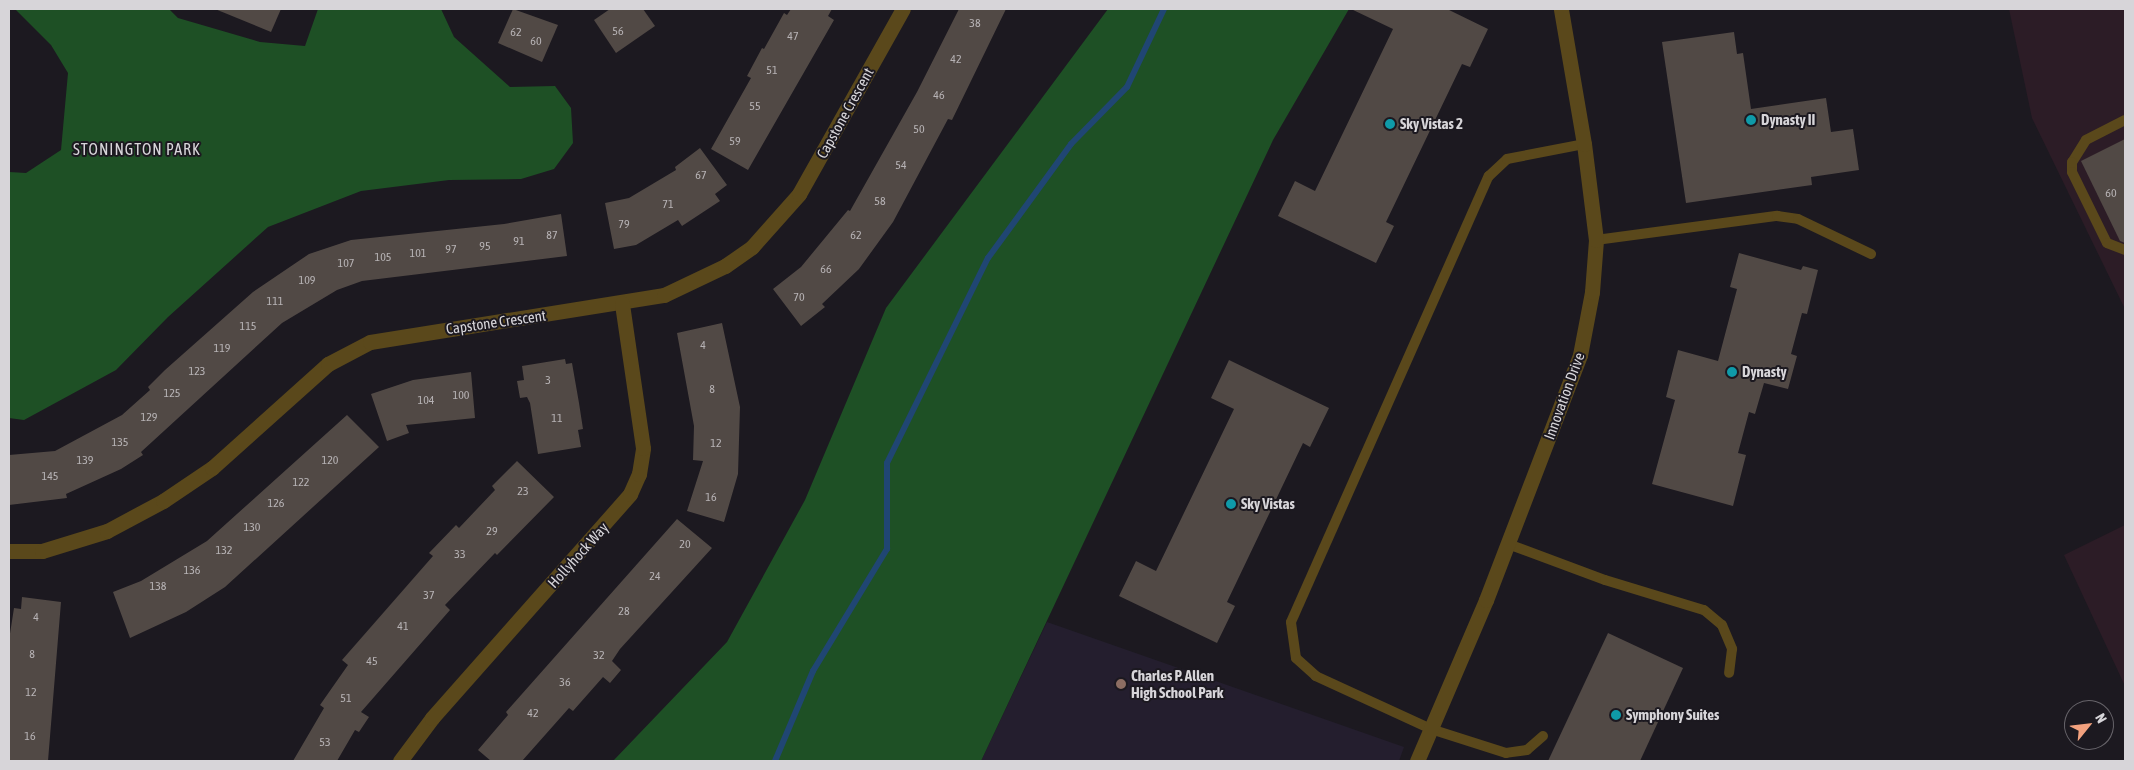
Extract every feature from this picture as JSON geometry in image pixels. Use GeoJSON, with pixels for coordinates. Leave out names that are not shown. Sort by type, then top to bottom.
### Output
{"type":"FeatureCollection","features":[{"type":"Feature","properties":{"kind":"street","name":"Capstone Crescent"},"geometry":{"type":"LineString","coordinates":[[9,552],[42,550],[107,531],[163,501],[212,468],[328,364],[370,342],[622,304],[664,295],[695,282],[752,247],[775,224],[818,162],[903,9]]}},
{"type":"Feature","properties":{"kind":"street","name":"Innovation Drive"},"geometry":{"type":"LineString","coordinates":[[1417,761],[1508,544],[1580,355],[1592,292],[1596,240],[1584,144],[1561,9]]}},
{"type":"Feature","properties":{"kind":"street","name":"Hollyhock Way"},"geometry":{"type":"LineString","coordinates":[[400,761],[432,718],[630,494],[639,474],[642,448],[622,304]]}},
{"type":"Feature","properties":{"kind":"lane"},"geometry":{"type":"LineString","coordinates":[[2125,120],[2086,140],[2077,150],[2072,162],[2072,172],[2107,243],[2125,250]]}},
{"type":"Feature","properties":{"kind":"lane"},"geometry":{"type":"LineString","coordinates":[[1543,736],[1527,750],[1506,753],[1431,729],[1316,676],[1296,658],[1291,622],[1489,176],[1507,159],[1584,144]]}},
{"type":"Feature","properties":{"kind":"lane"},"geometry":{"type":"LineString","coordinates":[[1596,240],[1778,216],[1798,219],[1871,254]]}},
{"type":"Feature","properties":{"kind":"lane"},"geometry":{"type":"LineString","coordinates":[[1508,544],[1605,580],[1704,610],[1722,625],[1732,649],[1729,673]]}},
{"type":"Feature","properties":{"kind":"shaded area"},"geometry":{"type":"Polygon","coordinates":[[[2009,9],[2125,9],[2125,309],[2032,118],[2009,9]]]}},
{"type":"Feature","properties":{"kind":"shaded area"},"geometry":{"type":"Polygon","coordinates":[[[2125,525],[2125,686],[2064,555],[2125,525]]]}},
{"type":"Feature","properties":{"kind":"shaded area","name":"Charles P. Allen High School Park"},"geometry":{"type":"Polygon","coordinates":[[[1047,622],[1404,747],[1399,761],[981,761],[1047,622]]]}},
{"type":"Feature","properties":{"kind":"green space"},"geometry":{"type":"Polygon","coordinates":[[[15,9],[169,9],[178,18],[260,42],[305,46],[318,9],[441,9],[454,37],[510,87],[555,86],[571,108],[573,143],[554,169],[521,179],[449,180],[361,191],[268,227],[168,317],[116,370],[24,420],[9,418],[9,172],[26,173],[61,150],[68,73],[51,45],[15,9]]]}},
{"type":"Feature","properties":{"kind":"green space"},"geometry":{"type":"Polygon","coordinates":[[[1108,9],[1349,9],[1273,140],[981,761],[613,761],[727,642],[805,500],[886,308],[1108,9]]]}},
{"type":"Feature","properties":{"kind":"building"},"geometry":{"type":"Polygon","coordinates":[[[215,9],[281,9],[271,32],[215,9]]]}},
{"type":"Feature","properties":{"kind":"building"},"geometry":{"type":"Polygon","coordinates":[[[513,9],[558,25],[542,62],[498,43],[513,9]]]}},
{"type":"Feature","properties":{"kind":"building"},"geometry":{"type":"Polygon","coordinates":[[[610,9],[643,9],[655,26],[616,53],[594,20],[610,9]]]}},
{"type":"Feature","properties":{"kind":"building"},"geometry":{"type":"Polygon","coordinates":[[[791,9],[832,9],[828,16],[834,20],[748,170],[711,149],[751,78],[747,76],[762,48],[764,49],[784,13],[787,15],[791,9]]]}},
{"type":"Feature","properties":{"kind":"building"},"geometry":{"type":"Polygon","coordinates":[[[959,9],[1006,9],[952,120],[948,119],[893,222],[859,269],[822,304],[825,307],[801,326],[773,289],[801,267],[848,210],[850,211],[917,92],[959,9]]]}},
{"type":"Feature","properties":{"kind":"building","name":"Sky Vistas 2"},"geometry":{"type":"Polygon","coordinates":[[[1351,9],[1447,9],[1488,29],[1470,67],[1462,64],[1386,222],[1394,226],[1376,263],[1278,216],[1295,181],[1315,191],[1393,29],[1351,9]]]}},
{"type":"Feature","properties":{"kind":"building","name":"Dynasty II"},"geometry":{"type":"Polygon","coordinates":[[[1734,32],[1737,54],[1743,53],[1751,109],[1826,98],[1831,132],[1853,129],[1859,170],[1811,177],[1812,185],[1686,203],[1662,42],[1734,32]]]}},
{"type":"Feature","properties":{"kind":"building"},"geometry":{"type":"Polygon","coordinates":[[[2125,139],[2125,243],[2120,241],[2081,161],[2125,139]]]}},
{"type":"Feature","properties":{"kind":"building"},"geometry":{"type":"Polygon","coordinates":[[[700,148],[727,185],[715,194],[720,201],[682,226],[678,220],[636,245],[614,249],[605,203],[629,198],[676,170],[675,167],[700,148]]]}},
{"type":"Feature","properties":{"kind":"building"},"geometry":{"type":"Polygon","coordinates":[[[561,214],[567,256],[362,281],[337,290],[282,323],[141,452],[143,455],[121,469],[66,494],[67,498],[9,505],[9,455],[55,451],[122,415],[150,390],[148,387],[165,370],[253,292],[309,254],[351,240],[504,224],[561,214]]]}},
{"type":"Feature","properties":{"kind":"building","name":"Dynasty"},"geometry":{"type":"Polygon","coordinates":[[[1739,253],[1801,270],[1803,266],[1818,270],[1807,314],[1802,313],[1791,354],[1797,356],[1788,389],[1764,383],[1755,414],[1749,412],[1738,453],[1746,455],[1733,506],[1652,484],[1675,400],[1666,397],[1678,350],[1718,361],[1737,289],[1730,287],[1739,253]]]}},
{"type":"Feature","properties":{"kind":"building"},"geometry":{"type":"Polygon","coordinates":[[[722,323],[740,407],[738,474],[724,522],[687,511],[703,461],[693,460],[694,426],[677,333],[722,323]]]}},
{"type":"Feature","properties":{"kind":"building"},"geometry":{"type":"Polygon","coordinates":[[[565,359],[566,364],[572,363],[583,429],[578,430],[581,447],[538,454],[530,403],[527,397],[520,398],[517,381],[524,380],[522,366],[565,359]]]}},
{"type":"Feature","properties":{"kind":"building","name":"Sky Vistas"},"geometry":{"type":"Polygon","coordinates":[[[1229,360],[1329,408],[1310,447],[1303,443],[1227,602],[1235,606],[1217,643],[1119,596],[1136,561],[1156,571],[1234,409],[1211,398],[1229,360]]]}},
{"type":"Feature","properties":{"kind":"building"},"geometry":{"type":"Polygon","coordinates":[[[471,372],[475,418],[406,425],[409,433],[387,441],[371,394],[413,380],[471,372]]]}},
{"type":"Feature","properties":{"kind":"building"},"geometry":{"type":"Polygon","coordinates":[[[347,415],[379,447],[225,587],[186,612],[130,638],[113,592],[141,581],[207,541],[347,415]]]}},
{"type":"Feature","properties":{"kind":"building"},"geometry":{"type":"Polygon","coordinates":[[[517,461],[554,497],[497,555],[495,553],[445,605],[450,610],[361,712],[369,717],[359,732],[355,730],[337,761],[293,761],[324,708],[320,705],[348,665],[342,660],[433,556],[429,553],[456,525],[459,528],[495,490],[492,486],[517,461]]]}},
{"type":"Feature","properties":{"kind":"building"},"geometry":{"type":"Polygon","coordinates":[[[677,519],[712,548],[620,649],[612,661],[621,670],[610,683],[603,677],[573,711],[569,708],[522,761],[491,761],[478,750],[508,715],[506,712],[677,519]]]}},
{"type":"Feature","properties":{"kind":"building"},"geometry":{"type":"Polygon","coordinates":[[[22,597],[61,602],[48,761],[9,761],[9,640],[14,608],[21,609],[22,597]]]}},
{"type":"Feature","properties":{"kind":"building","name":"Symphony Suites"},"geometry":{"type":"Polygon","coordinates":[[[1608,633],[1683,668],[1640,761],[1548,761],[1608,633]]]}},
{"type":"Feature","properties":{"kind":"waterway"},"geometry":{"type":"LineString","coordinates":[[775,761],[813,671],[887,549],[887,463],[988,258],[1071,144],[1127,87],[1164,9]]}},
{"type":"Feature","properties":{"kind":"place","name":"Dynasty II"},"geometry":{"type":"Point","coordinates":[1751,120]}},
{"type":"Feature","properties":{"kind":"place","name":"Sky Vistas 2"},"geometry":{"type":"Point","coordinates":[1390,124]}},
{"type":"Feature","properties":{"kind":"place","name":"Dynasty"},"geometry":{"type":"Point","coordinates":[1732,372]}},
{"type":"Feature","properties":{"kind":"place","name":"Sky Vistas"},"geometry":{"type":"Point","coordinates":[1231,504]}},
{"type":"Feature","properties":{"kind":"place","name":"Charles P. Allen High School Park"},"geometry":{"type":"Point","coordinates":[1121,684]}},
{"type":"Feature","properties":{"kind":"place","name":"Symphony Suites"},"geometry":{"type":"Point","coordinates":[1616,715]}},
{"type":"Feature","properties":{"kind":"district","name":"STONINGTON PARK"},"geometry":{"type":"Point","coordinates":[137,149]}}]}
